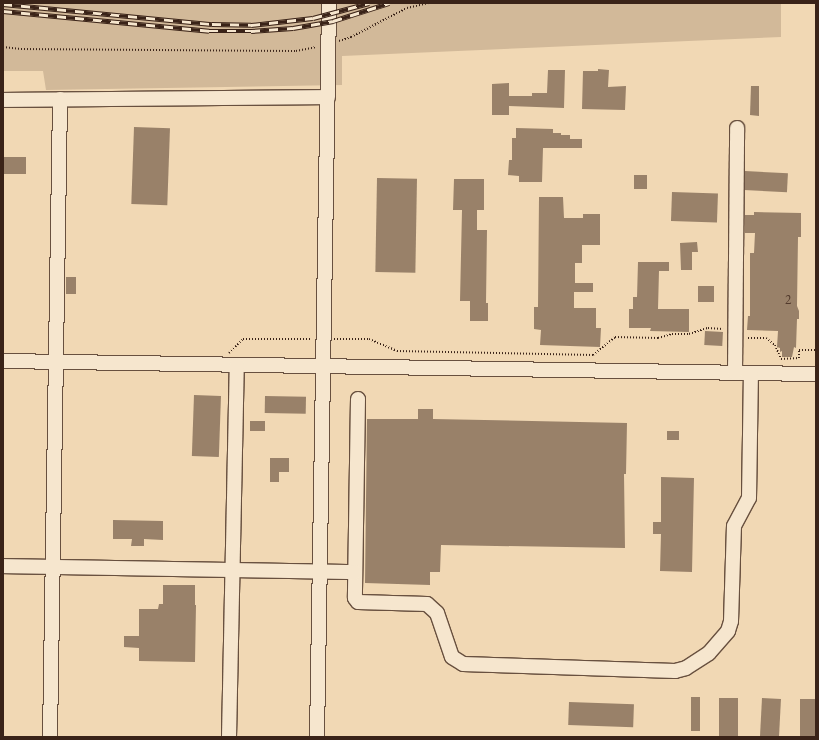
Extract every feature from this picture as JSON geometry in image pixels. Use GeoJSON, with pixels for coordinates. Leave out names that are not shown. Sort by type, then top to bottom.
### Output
{"type":"FeatureCollection","features":[{"type":"Feature","properties":{"kind":"lane"},"geometry":{"type":"LineString","coordinates":[[317,737],[329,3]]}},
{"type":"Feature","properties":{"kind":"lane"},"geometry":{"type":"LineString","coordinates":[[3,100],[328,97]]}},
{"type":"Feature","properties":{"kind":"lane"},"geometry":{"type":"LineString","coordinates":[[50,737],[60,99]]}},
{"type":"Feature","properties":{"kind":"lane"},"geometry":{"type":"LineString","coordinates":[[735,373],[737,128]]}},
{"type":"Feature","properties":{"kind":"lane"},"geometry":{"type":"LineString","coordinates":[[3,361],[816,374]]}},
{"type":"Feature","properties":{"kind":"lane"},"geometry":{"type":"LineString","coordinates":[[229,737],[237,365]]}},
{"type":"Feature","properties":{"kind":"lane"},"geometry":{"type":"LineString","coordinates":[[358,398],[355,598],[358,602],[427,604],[434,608],[452,657],[463,664],[675,670],[686,668],[709,653],[728,631],[731,622],[734,526],[749,498],[751,373]]}},
{"type":"Feature","properties":{"kind":"lane"},"geometry":{"type":"LineString","coordinates":[[3,566],[356,572]]}},
{"type":"Feature","properties":{"kind":"path"},"geometry":{"type":"LineString","coordinates":[[3,47],[21,49],[296,51],[329,44],[351,37],[407,8],[428,3]]}},
{"type":"Feature","properties":{"kind":"path"},"geometry":{"type":"LineString","coordinates":[[228,354],[243,339],[369,339],[402,352],[593,355],[615,337],[658,338],[672,334],[689,334],[708,328],[723,329],[738,338],[766,338],[775,345],[781,358],[799,358],[799,350],[816,350]]}},
{"type":"Feature","properties":{"kind":"shaded area"},"geometry":{"type":"Polygon","coordinates":[[[3,3],[781,3],[781,37],[342,56],[342,85],[46,90],[43,71],[3,71],[3,3]]]}},
{"type":"Feature","properties":{"kind":"building"},"geometry":{"type":"Polygon","coordinates":[[[598,69],[609,70],[608,87],[626,86],[625,110],[582,109],[583,71],[598,71],[598,69]]]}},
{"type":"Feature","properties":{"kind":"building"},"geometry":{"type":"Polygon","coordinates":[[[548,70],[565,70],[564,108],[509,106],[509,115],[492,115],[492,84],[509,83],[509,96],[532,96],[532,93],[547,93],[548,70]]]}},
{"type":"Feature","properties":{"kind":"building"},"geometry":{"type":"Polygon","coordinates":[[[751,86],[759,86],[759,116],[750,115],[751,86]]]}},
{"type":"Feature","properties":{"kind":"building"},"geometry":{"type":"Polygon","coordinates":[[[134,127],[170,128],[167,205],[131,204],[134,127]]]}},
{"type":"Feature","properties":{"kind":"building"},"geometry":{"type":"Polygon","coordinates":[[[516,128],[553,129],[553,133],[570,135],[570,139],[582,139],[582,148],[543,148],[542,182],[519,182],[519,176],[508,175],[509,160],[512,160],[512,138],[516,138],[516,128]]]}},
{"type":"Feature","properties":{"kind":"building"},"geometry":{"type":"Polygon","coordinates":[[[3,157],[26,157],[26,174],[3,174],[3,157]]]}},
{"type":"Feature","properties":{"kind":"building"},"geometry":{"type":"Polygon","coordinates":[[[745,171],[788,173],[787,192],[744,190],[745,171]]]}},
{"type":"Feature","properties":{"kind":"building"},"geometry":{"type":"Polygon","coordinates":[[[634,175],[647,175],[647,189],[634,189],[634,175]]]}},
{"type":"Feature","properties":{"kind":"building"},"geometry":{"type":"Polygon","coordinates":[[[377,178],[417,179],[415,273],[375,272],[377,178]]]}},
{"type":"Feature","properties":{"kind":"building"},"geometry":{"type":"Polygon","coordinates":[[[454,179],[484,179],[484,210],[477,210],[477,230],[487,230],[486,303],[488,303],[488,321],[470,321],[470,301],[460,301],[462,210],[453,210],[454,179]]]}},
{"type":"Feature","properties":{"kind":"building"},"geometry":{"type":"Polygon","coordinates":[[[672,192],[718,194],[717,223],[671,221],[672,192]]]}},
{"type":"Feature","properties":{"kind":"building"},"geometry":{"type":"Polygon","coordinates":[[[539,197],[563,197],[564,218],[583,218],[583,214],[600,214],[600,245],[582,245],[582,263],[575,263],[575,283],[593,283],[593,292],[574,292],[574,308],[596,308],[596,328],[601,328],[600,347],[540,345],[541,330],[534,329],[534,307],[538,307],[539,197]]]}},
{"type":"Feature","properties":{"kind":"building"},"geometry":{"type":"Polygon","coordinates":[[[754,212],[801,213],[801,237],[798,237],[797,306],[799,311],[799,319],[797,319],[796,348],[794,347],[792,357],[782,357],[782,351],[780,352],[780,348],[777,347],[778,331],[747,330],[748,316],[750,316],[750,253],[754,253],[755,233],[745,233],[745,215],[754,215],[754,212]]]}},
{"type":"Feature","properties":{"kind":"building"},"geometry":{"type":"Polygon","coordinates":[[[697,242],[698,252],[692,252],[692,270],[681,270],[680,243],[697,242]]]}},
{"type":"Feature","properties":{"kind":"building"},"geometry":{"type":"Polygon","coordinates":[[[638,262],[669,262],[669,271],[659,271],[658,309],[689,309],[689,332],[650,331],[651,328],[629,328],[629,309],[633,309],[633,297],[637,297],[638,262]]]}},
{"type":"Feature","properties":{"kind":"building"},"geometry":{"type":"Polygon","coordinates":[[[66,277],[76,277],[76,294],[66,294],[66,277]]]}},
{"type":"Feature","properties":{"kind":"building"},"geometry":{"type":"Polygon","coordinates":[[[698,286],[714,286],[714,302],[698,302],[698,286]]]}},
{"type":"Feature","properties":{"kind":"building"},"geometry":{"type":"Polygon","coordinates":[[[705,331],[723,332],[722,346],[704,345],[705,331]]]}},
{"type":"Feature","properties":{"kind":"building"},"geometry":{"type":"Polygon","coordinates":[[[194,395],[221,396],[219,457],[192,456],[194,395]]]}},
{"type":"Feature","properties":{"kind":"building"},"geometry":{"type":"Polygon","coordinates":[[[265,396],[306,397],[306,414],[265,413],[265,396]]]}},
{"type":"Feature","properties":{"kind":"building"},"geometry":{"type":"Polygon","coordinates":[[[418,409],[433,409],[433,419],[627,423],[626,474],[624,474],[625,548],[441,545],[440,572],[430,572],[430,585],[365,583],[367,419],[418,419],[418,409]]]}},
{"type":"Feature","properties":{"kind":"building"},"geometry":{"type":"Polygon","coordinates":[[[250,421],[265,421],[265,431],[250,431],[250,421]]]}},
{"type":"Feature","properties":{"kind":"building"},"geometry":{"type":"Polygon","coordinates":[[[667,431],[679,431],[679,440],[667,440],[667,431]]]}},
{"type":"Feature","properties":{"kind":"building"},"geometry":{"type":"Polygon","coordinates":[[[270,458],[289,458],[289,472],[279,472],[279,482],[270,482],[270,458]]]}},
{"type":"Feature","properties":{"kind":"building"},"geometry":{"type":"Polygon","coordinates":[[[661,477],[694,478],[692,572],[660,571],[661,534],[653,534],[653,522],[661,522],[661,477]]]}},
{"type":"Feature","properties":{"kind":"building"},"geometry":{"type":"Polygon","coordinates":[[[113,520],[163,521],[163,540],[144,539],[144,546],[131,546],[132,539],[113,539],[113,520]]]}},
{"type":"Feature","properties":{"kind":"building"},"geometry":{"type":"Polygon","coordinates":[[[163,585],[195,585],[195,662],[139,661],[139,648],[124,647],[124,636],[139,636],[139,609],[158,609],[159,604],[163,604],[163,585]]]}},
{"type":"Feature","properties":{"kind":"building"},"geometry":{"type":"Polygon","coordinates":[[[691,697],[700,697],[700,731],[691,731],[691,697]]]}},
{"type":"Feature","properties":{"kind":"building"},"geometry":{"type":"Polygon","coordinates":[[[719,698],[738,698],[738,737],[719,737],[719,698]]]}},
{"type":"Feature","properties":{"kind":"building"},"geometry":{"type":"Polygon","coordinates":[[[762,698],[781,699],[779,737],[760,737],[762,698]]]}},
{"type":"Feature","properties":{"kind":"building"},"geometry":{"type":"Polygon","coordinates":[[[800,699],[816,699],[816,737],[800,737],[800,699]]]}},
{"type":"Feature","properties":{"kind":"building"},"geometry":{"type":"Polygon","coordinates":[[[569,702],[634,704],[633,727],[568,725],[569,702]]]}},
{"type":"Feature","properties":{"kind":"railway"},"geometry":{"type":"LineString","coordinates":[[3,4],[212,24],[251,25],[313,18],[369,3]]}},
{"type":"Feature","properties":{"kind":"railway"},"geometry":{"type":"LineString","coordinates":[[3,11],[209,31],[251,31],[293,28],[333,21],[389,3]]}}]}
